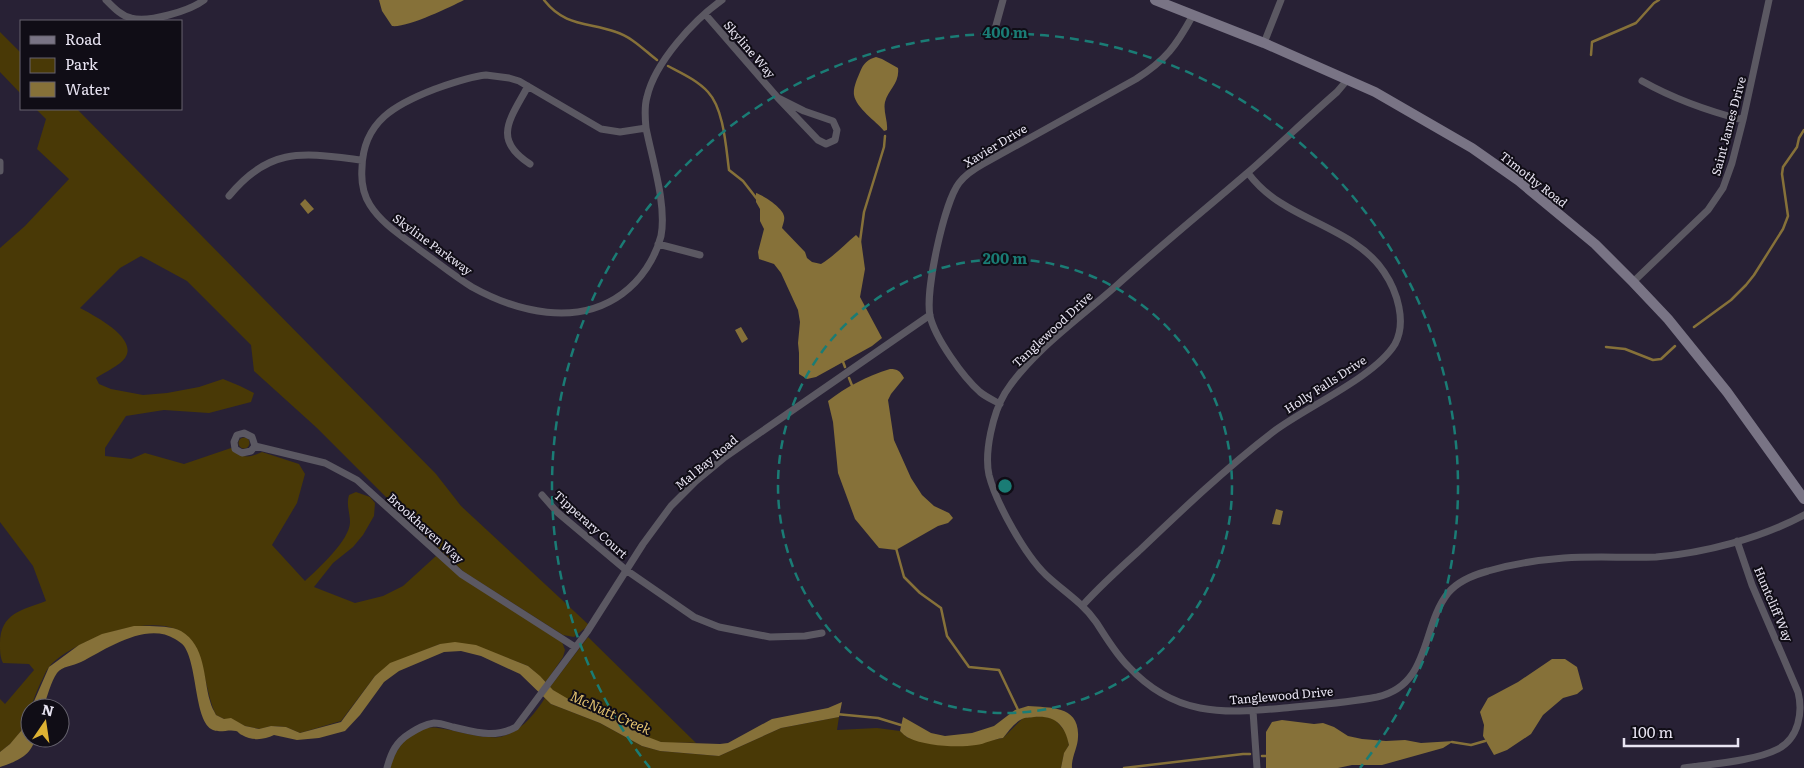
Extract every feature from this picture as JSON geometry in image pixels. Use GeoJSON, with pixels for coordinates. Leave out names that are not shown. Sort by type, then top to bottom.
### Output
{"type":"FeatureCollection","features":[{"type":"Feature","properties":{"kind":"main road","name":"Timothy Road"},"geometry":{"type":"LineString","coordinates":[[1155,0],[1348,78],[1472,148],[1557,211],[1634,282],[1702,360],[1804,499]]}},
{"type":"Feature","properties":{"kind":"street"},"geometry":{"type":"LineString","coordinates":[[106,0],[126,17],[142,20],[185,10],[204,0]]}},
{"type":"Feature","properties":{"kind":"street","name":"Skyline Parkway"},"geometry":{"type":"LineString","coordinates":[[646,128],[620,132],[601,128],[528,86],[509,78],[486,75],[475,76],[411,99],[396,106],[382,117],[369,137],[362,160],[363,190],[368,203],[383,221],[472,286],[510,304],[557,314],[579,312],[600,307],[620,295],[639,279],[648,266],[661,234],[662,210],[646,128],[645,108],[657,71],[704,14],[722,0]]}},
{"type":"Feature","properties":{"kind":"street"},"geometry":{"type":"LineString","coordinates":[[995,29],[1002,0]]}},
{"type":"Feature","properties":{"kind":"street"},"geometry":{"type":"LineString","coordinates":[[1264,43],[1281,0]]}},
{"type":"Feature","properties":{"kind":"street","name":"Saint James Drive"},"geometry":{"type":"LineString","coordinates":[[1634,282],[1700,219],[1717,199],[1728,176],[1743,120],[1769,0]]}},
{"type":"Feature","properties":{"kind":"street","name":"Skyline Way"},"geometry":{"type":"LineString","coordinates":[[704,14],[778,98],[818,140],[826,144],[835,140],[837,130],[833,121],[804,111],[778,98]]}},
{"type":"Feature","properties":{"kind":"street","name":"Xavier Drive"},"geometry":{"type":"LineString","coordinates":[[1000,404],[980,392],[964,373],[941,343],[930,315],[932,281],[942,230],[951,198],[959,183],[983,164],[1148,72],[1170,52],[1180,39],[1193,15]]}},
{"type":"Feature","properties":{"kind":"street","name":"Tanglewood Drive"},"geometry":{"type":"LineString","coordinates":[[1348,78],[1337,92],[1248,173],[1051,342],[1018,375],[1000,404],[988,445],[987,457],[988,470],[996,494],[1021,542],[1035,563],[1054,582],[1083,605],[1128,667],[1164,694],[1199,709],[1253,711],[1360,700],[1391,692],[1409,678],[1417,666],[1445,597],[1461,582],[1476,575],[1529,562],[1562,558],[1670,556],[1738,541],[1773,530],[1804,515]]}},
{"type":"Feature","properties":{"kind":"street"},"geometry":{"type":"LineString","coordinates":[[1642,81],[1666,94],[1701,108],[1743,120]]}},
{"type":"Feature","properties":{"kind":"street"},"geometry":{"type":"LineString","coordinates":[[528,86],[510,121],[507,134],[513,152],[530,164]]}},
{"type":"Feature","properties":{"kind":"street"},"geometry":{"type":"LineString","coordinates":[[229,196],[251,173],[269,163],[286,157],[316,154],[362,160]]}},
{"type":"Feature","properties":{"kind":"street"},"geometry":{"type":"LineString","coordinates":[[0,162],[0,171]]}},
{"type":"Feature","properties":{"kind":"street","name":"Holly Falls Drive"},"geometry":{"type":"LineString","coordinates":[[1083,605],[1120,566],[1226,470],[1274,431],[1372,368],[1390,351],[1399,335],[1400,314],[1396,296],[1389,280],[1374,259],[1351,242],[1281,204],[1267,194],[1248,173]]}},
{"type":"Feature","properties":{"kind":"street"},"geometry":{"type":"LineString","coordinates":[[658,244],[700,255]]}},
{"type":"Feature","properties":{"kind":"street","name":"Mal Bay Road"},"geometry":{"type":"LineString","coordinates":[[387,768],[395,747],[404,737],[425,725],[439,723],[482,734],[501,733],[516,727],[601,613],[643,544],[671,506],[718,463],[930,315]]}},
{"type":"Feature","properties":{"kind":"street","name":"Brookhaven Way"},"geometry":{"type":"LineString","coordinates":[[255,446],[325,463],[357,480],[461,574],[575,647]]}},
{"type":"Feature","properties":{"kind":"street","name":"Tipperary Court"},"geometry":{"type":"LineString","coordinates":[[542,495],[557,512],[626,570],[694,617],[719,627],[770,637],[805,636],[822,633]]}},
{"type":"Feature","properties":{"kind":"street","name":"Huntcliff Way"},"geometry":{"type":"LineString","coordinates":[[1684,768],[1747,758],[1777,749],[1792,736],[1799,720],[1801,701],[1798,692],[1752,585],[1738,541]]}},
{"type":"Feature","properties":{"kind":"street"},"geometry":{"type":"LineString","coordinates":[[1253,711],[1257,768]]}},
{"type":"Feature","properties":{"kind":"green space"},"geometry":{"type":"Polygon","coordinates":[[[0,32],[20,52],[20,93],[0,72],[0,32]]]}},
{"type":"Feature","properties":{"kind":"green space"},"geometry":{"type":"Polygon","coordinates":[[[37,110],[78,110],[436,474],[461,506],[589,625],[574,637],[563,635],[464,572],[426,537],[317,428],[254,371],[251,345],[187,281],[141,256],[120,268],[80,308],[113,328],[126,343],[128,350],[122,361],[96,378],[99,384],[111,389],[143,395],[199,387],[223,379],[254,393],[251,402],[209,413],[164,410],[126,416],[105,448],[105,456],[131,459],[145,453],[184,464],[231,448],[242,456],[262,452],[299,464],[305,474],[297,503],[272,545],[305,581],[332,554],[345,537],[350,522],[349,495],[356,492],[370,497],[375,503],[374,516],[363,535],[353,547],[333,563],[314,587],[355,603],[383,596],[403,586],[436,556],[461,577],[562,642],[565,650],[563,657],[546,682],[528,666],[476,646],[440,644],[420,652],[375,676],[341,721],[300,733],[286,727],[271,726],[260,729],[245,726],[231,719],[224,719],[216,715],[199,658],[190,640],[178,630],[161,626],[141,626],[97,637],[77,646],[60,657],[46,671],[35,698],[20,698],[20,731],[12,742],[0,752],[0,699],[5,704],[34,670],[29,664],[3,663],[0,652],[1,634],[4,625],[14,614],[46,601],[33,566],[0,522],[0,248],[25,226],[69,179],[37,149],[46,119],[37,110]]]}},
{"type":"Feature","properties":{"kind":"green space"},"geometry":{"type":"Polygon","coordinates":[[[244,437],[250,443],[244,449],[238,443],[244,437]]]}},
{"type":"Feature","properties":{"kind":"green space"},"geometry":{"type":"Polygon","coordinates":[[[588,637],[696,743],[669,743],[655,740],[620,720],[565,698],[550,687],[588,637]]]}},
{"type":"Feature","properties":{"kind":"green space"},"geometry":{"type":"Polygon","coordinates":[[[545,698],[551,704],[600,723],[642,746],[660,751],[719,756],[781,728],[839,717],[837,730],[877,728],[900,731],[908,738],[988,741],[1003,738],[1023,718],[1042,716],[1054,719],[1059,724],[1067,734],[1069,745],[1064,754],[1061,768],[390,768],[401,745],[413,733],[429,728],[438,728],[482,736],[499,737],[507,735],[526,722],[545,698]]]}},
{"type":"Feature","properties":{"kind":"water"},"geometry":{"type":"Polygon","coordinates":[[[379,0],[464,0],[408,24],[392,26],[382,11],[379,0]]]}},
{"type":"Feature","properties":{"kind":"water"},"geometry":{"type":"Polygon","coordinates":[[[876,57],[898,68],[896,82],[885,102],[887,130],[884,131],[858,105],[854,95],[854,89],[863,67],[868,61],[876,57]]]}},
{"type":"Feature","properties":{"kind":"water"},"geometry":{"type":"Polygon","coordinates":[[[756,193],[768,199],[780,209],[784,217],[782,228],[812,262],[821,264],[856,235],[861,240],[865,269],[860,297],[882,338],[872,346],[816,377],[807,379],[799,374],[798,343],[800,322],[798,310],[781,273],[774,264],[759,259],[758,252],[764,229],[760,221],[760,209],[756,202],[756,193]]]}},
{"type":"Feature","properties":{"kind":"water"},"geometry":{"type":"Polygon","coordinates":[[[305,199],[314,209],[308,214],[300,204],[305,199]]]}},
{"type":"Feature","properties":{"kind":"water"},"geometry":{"type":"Polygon","coordinates":[[[741,327],[748,339],[742,343],[735,330],[741,327]]]}},
{"type":"Feature","properties":{"kind":"water"},"geometry":{"type":"Polygon","coordinates":[[[890,369],[895,369],[904,378],[888,400],[894,440],[911,478],[922,495],[934,506],[949,513],[953,518],[948,523],[938,526],[896,550],[879,548],[855,519],[838,473],[833,422],[828,401],[857,382],[890,369]]]}},
{"type":"Feature","properties":{"kind":"water"},"geometry":{"type":"Polygon","coordinates":[[[1276,509],[1283,511],[1280,525],[1272,524],[1276,509]]]}},
{"type":"Feature","properties":{"kind":"water"},"geometry":{"type":"Polygon","coordinates":[[[134,626],[158,626],[181,631],[195,645],[202,663],[210,703],[216,715],[224,719],[231,718],[245,726],[259,729],[271,726],[286,727],[300,733],[341,722],[375,676],[390,663],[440,644],[455,642],[476,645],[528,666],[553,690],[570,700],[602,712],[661,742],[728,743],[772,719],[828,708],[842,702],[839,717],[781,728],[719,756],[660,751],[642,746],[600,723],[551,704],[520,674],[481,656],[461,651],[444,652],[399,671],[384,682],[360,715],[345,731],[319,738],[297,740],[274,735],[262,739],[254,739],[241,735],[237,731],[213,730],[207,725],[202,716],[192,666],[184,646],[164,634],[140,635],[114,644],[81,662],[62,669],[53,680],[47,698],[35,698],[49,667],[79,645],[102,634],[134,626]]]}},
{"type":"Feature","properties":{"kind":"water"},"geometry":{"type":"Polygon","coordinates":[[[1552,659],[1565,659],[1577,667],[1583,689],[1577,694],[1563,698],[1543,715],[1531,734],[1507,750],[1494,755],[1483,736],[1484,725],[1480,712],[1488,698],[1518,682],[1552,659]]]}},
{"type":"Feature","properties":{"kind":"water"},"geometry":{"type":"Polygon","coordinates":[[[1028,706],[1062,710],[1074,719],[1078,737],[1072,768],[1061,768],[1064,753],[1069,745],[1062,727],[1048,718],[1023,718],[1003,738],[969,746],[942,746],[924,743],[908,737],[900,731],[903,717],[931,733],[945,736],[972,733],[994,726],[1015,710],[1028,706]]]}},
{"type":"Feature","properties":{"kind":"water"},"geometry":{"type":"Polygon","coordinates":[[[1282,720],[1314,724],[1323,723],[1334,727],[1348,736],[1362,739],[1405,740],[1421,743],[1454,741],[1443,748],[1382,765],[1352,765],[1338,768],[1266,768],[1266,732],[1272,722],[1282,720]]]}},
{"type":"Feature","properties":{"kind":"water"},"geometry":{"type":"Polygon","coordinates":[[[20,732],[20,748],[31,748],[27,754],[0,767],[0,752],[20,732]]]}},
{"type":"Feature","properties":{"kind":"waterway"},"geometry":{"type":"LineString","coordinates":[[544,0],[560,15],[627,37],[657,60]]}},
{"type":"Feature","properties":{"kind":"waterway"},"geometry":{"type":"LineString","coordinates":[[1591,55],[1592,42],[1636,23],[1659,0]]}},
{"type":"Feature","properties":{"kind":"waterway"},"geometry":{"type":"LineString","coordinates":[[668,66],[699,84],[713,99],[721,118],[729,170],[743,181],[757,199]]}},
{"type":"Feature","properties":{"kind":"waterway"},"geometry":{"type":"LineString","coordinates":[[1694,327],[1731,300],[1746,285],[1783,229],[1788,216],[1782,174],[1783,167],[1797,147],[1799,138],[1804,130]]}},
{"type":"Feature","properties":{"kind":"waterway"},"geometry":{"type":"LineString","coordinates":[[860,241],[864,212],[884,147],[885,136]]}},
{"type":"Feature","properties":{"kind":"waterway"},"geometry":{"type":"LineString","coordinates":[[1606,347],[1625,349],[1653,360],[1661,359],[1675,346]]}},
{"type":"Feature","properties":{"kind":"waterway"},"geometry":{"type":"LineString","coordinates":[[842,359],[845,367]]}},
{"type":"Feature","properties":{"kind":"waterway"},"geometry":{"type":"LineString","coordinates":[[849,378],[853,388]]}},
{"type":"Feature","properties":{"kind":"waterway"},"geometry":{"type":"LineString","coordinates":[[896,548],[904,577],[920,593],[941,608],[947,636],[969,667],[999,670],[1019,712]]}},
{"type":"Feature","properties":{"kind":"waterway","name":"McNutt Creek"},"geometry":{"type":"LineString","coordinates":[[836,714],[878,718],[904,726]]}},
{"type":"Feature","properties":{"kind":"waterway"},"geometry":{"type":"LineString","coordinates":[[1452,742],[1471,745],[1485,741]]}},
{"type":"Feature","properties":{"kind":"waterway"},"geometry":{"type":"LineString","coordinates":[[1124,768],[1250,754]]}},
{"type":"Feature","properties":{"kind":"waterway"},"geometry":{"type":"LineString","coordinates":[[1262,756],[1267,756]]}}]}
